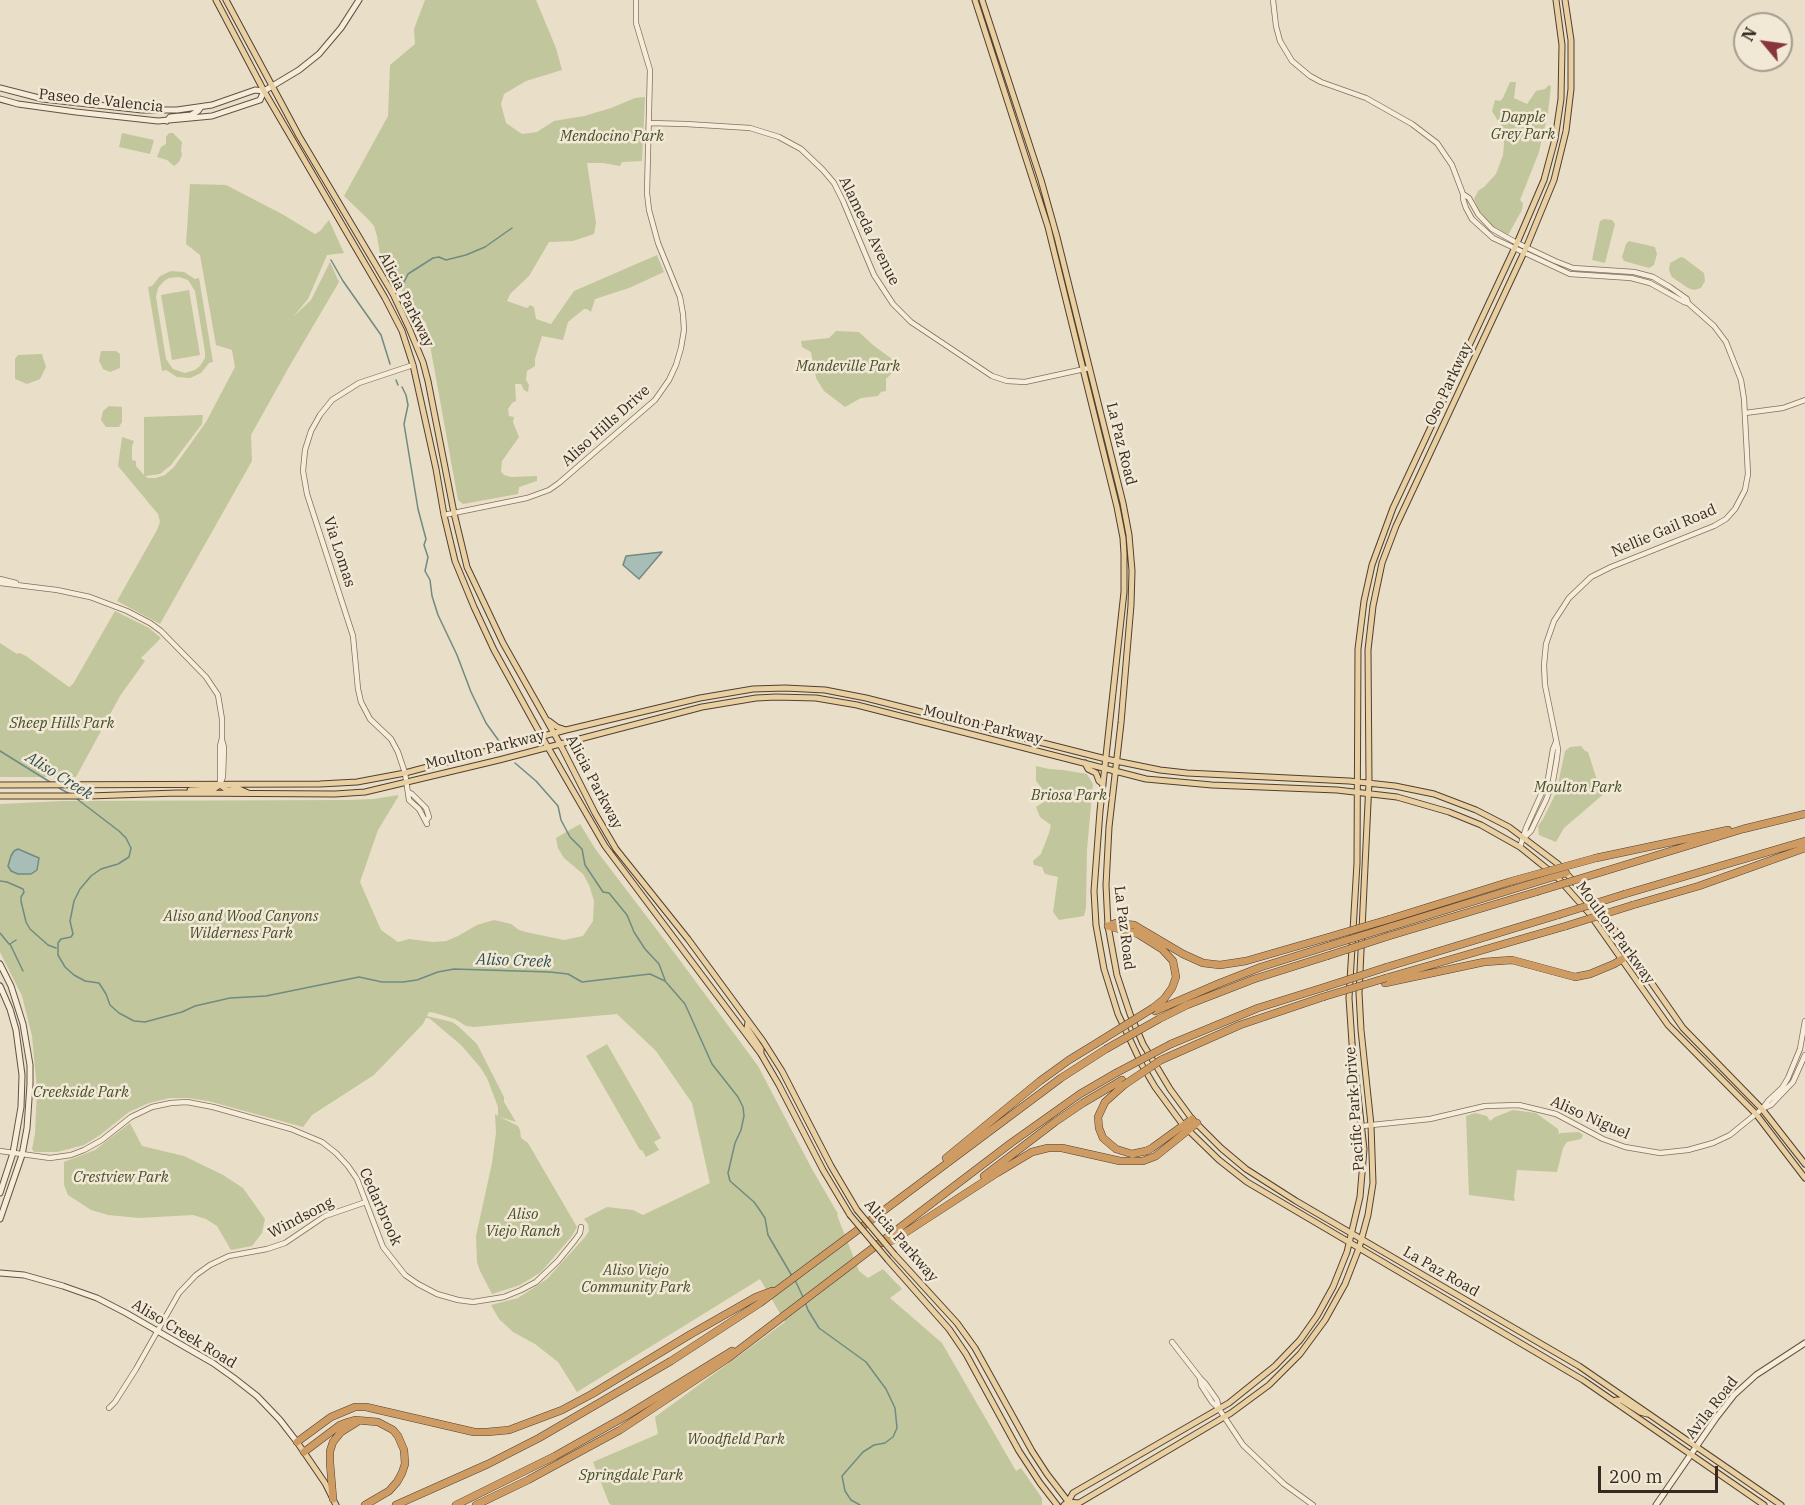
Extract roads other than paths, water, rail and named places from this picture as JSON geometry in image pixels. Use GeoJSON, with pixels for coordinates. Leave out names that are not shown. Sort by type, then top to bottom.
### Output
{"type":"FeatureCollection","features":[{"type":"Feature","properties":{"kind":"highway"},"geometry":{"type":"LineString","coordinates":[[297,1442],[331,1417],[355,1407],[366,1407],[474,1432],[509,1430],[562,1410],[642,1363],[782,1287],[1061,1078],[1106,1049],[1187,1005],[1254,979],[1389,936],[1743,829],[1805,814]]}},
{"type":"Feature","properties":{"kind":"highway"},"geometry":{"type":"LineString","coordinates":[[890,1207],[1040,1081],[1069,1060],[1154,1010],[1230,979],[1512,881],[1596,858],[1728,830],[1743,829]]}},
{"type":"Feature","properties":{"kind":"highway"},"geometry":{"type":"LineString","coordinates":[[476,1505],[538,1475],[626,1426],[727,1359],[1035,1125],[1080,1094],[1171,1044],[1258,1008],[1625,894],[1805,841]]}},
{"type":"Feature","properties":{"kind":"highway"},"geometry":{"type":"LineString","coordinates":[[1386,981],[1699,886],[1805,848]]}},
{"type":"Feature","properties":{"kind":"highway"},"geometry":{"type":"LineString","coordinates":[[1108,926],[1116,922],[1134,925],[1183,954],[1203,963],[1220,965],[1246,961],[1329,937],[1390,923],[1566,873]]}},
{"type":"Feature","properties":{"kind":"highway"},"geometry":{"type":"LineString","coordinates":[[1108,926],[1138,934],[1162,949],[1173,961],[1176,977],[1172,988],[1154,1010]]}},
{"type":"Feature","properties":{"kind":"highway"},"geometry":{"type":"LineString","coordinates":[[949,1204],[1083,1103],[1161,1060],[1240,1025],[1352,988],[1484,962],[1512,960],[1575,977],[1590,974],[1614,964],[1626,954],[1627,948]]}},
{"type":"Feature","properties":{"kind":"highway"},"geometry":{"type":"LineString","coordinates":[[1123,1083],[1105,1102],[1098,1117],[1100,1133],[1110,1146],[1132,1154],[1146,1151],[1195,1121]]}},
{"type":"Feature","properties":{"kind":"highway"},"geometry":{"type":"LineString","coordinates":[[880,1244],[894,1240],[1032,1152],[1048,1148],[1062,1148],[1120,1161],[1135,1162],[1156,1156],[1186,1127]]}},
{"type":"Feature","properties":{"kind":"highway"},"geometry":{"type":"LineString","coordinates":[[396,1505],[467,1474],[539,1438],[662,1366],[758,1300]]}},
{"type":"Feature","properties":{"kind":"highway"},"geometry":{"type":"LineString","coordinates":[[456,1505],[555,1456],[626,1416],[700,1372],[774,1323]]}},
{"type":"Feature","properties":{"kind":"highway"},"geometry":{"type":"LineString","coordinates":[[304,1452],[340,1425],[354,1420],[378,1422],[393,1430],[401,1442],[405,1456],[402,1473],[389,1491],[365,1505]]}},
{"type":"Feature","properties":{"kind":"highway"},"geometry":{"type":"LineString","coordinates":[[334,1502],[330,1463],[333,1442],[347,1427],[362,1420]]}},
{"type":"Feature","properties":{"kind":"main road","name":"Alicia Parkway"},"geometry":{"type":"LineString","coordinates":[[216,0],[264,91],[386,298],[402,331],[413,365],[455,561],[494,650],[542,737],[605,846],[761,1054],[823,1170],[850,1215],[938,1316],[961,1346],[1019,1450],[1057,1505]]}},
{"type":"Feature","properties":{"kind":"main road","name":"Alicia Parkway"},"geometry":{"type":"LineString","coordinates":[[226,0],[299,136],[393,294],[414,339],[427,376],[467,567],[483,602],[585,794],[616,849],[749,1021],[782,1071],[831,1166],[857,1210],[957,1323],[975,1348],[1032,1451],[1068,1504]]}},
{"type":"Feature","properties":{"kind":"main road","name":"Paseo de Valencia"},"geometry":{"type":"LineString","coordinates":[[0,88],[43,99],[142,110],[201,107],[255,90],[264,91],[299,70],[319,54],[341,28],[359,0]]}},
{"type":"Feature","properties":{"kind":"main road","name":"La Paz Road"},"geometry":{"type":"LineString","coordinates":[[975,0],[1041,204],[1126,518],[1132,556],[1131,605],[1109,827],[1106,908],[1117,975],[1130,1014],[1158,1070],[1195,1121],[1240,1164],[1260,1179],[1552,1350],[1781,1505]]}},
{"type":"Feature","properties":{"kind":"main road","name":"La Paz Road"},"geometry":{"type":"LineString","coordinates":[[982,0],[1049,208],[1117,507],[1124,555],[1124,592],[1095,861],[1096,925],[1104,969],[1124,1028],[1151,1081],[1186,1127],[1219,1160],[1247,1182],[1549,1359],[1612,1399],[1764,1505]]}},
{"type":"Feature","properties":{"kind":"main road","name":"Oso Parkway"},"geometry":{"type":"LineString","coordinates":[[1358,781],[1358,650],[1362,611],[1372,565],[1393,508],[1544,180],[1557,129],[1562,78],[1562,45],[1556,0]]}},
{"type":"Feature","properties":{"kind":"main road","name":"Oso Parkway"},"geometry":{"type":"LineString","coordinates":[[1369,782],[1368,650],[1373,606],[1382,563],[1406,504],[1525,250],[1554,180],[1568,121],[1571,89],[1572,54],[1565,0]]}},
{"type":"Feature","properties":{"kind":"main road","name":"Paseo de Valencia"},"geometry":{"type":"LineString","coordinates":[[0,99],[84,114],[167,121],[212,116],[260,100],[264,91]]}},
{"type":"Feature","properties":{"kind":"main road"},"geometry":{"type":"LineString","coordinates":[[167,121],[170,117],[191,115],[201,107]]}},
{"type":"Feature","properties":{"kind":"main road"},"geometry":{"type":"LineString","coordinates":[[312,174],[319,169]]}},
{"type":"Feature","properties":{"kind":"main road"},"geometry":{"type":"LineString","coordinates":[[414,339],[413,365],[427,376]]}},
{"type":"Feature","properties":{"kind":"main road","name":"Moulton Parkway"},"geometry":{"type":"LineString","coordinates":[[0,785],[320,784],[370,780],[405,773],[566,730],[729,693],[761,689],[804,688],[866,698],[1106,759],[1160,770],[1358,781],[1395,786],[1448,799],[1492,818],[1547,855],[1607,919],[1683,1028],[1762,1109],[1805,1164]]}},
{"type":"Feature","properties":{"kind":"main road","name":"Moulton Parkway"},"geometry":{"type":"LineString","coordinates":[[0,796],[365,792],[702,707],[756,698],[795,697],[857,705],[1116,772],[1166,782],[1358,792],[1397,797],[1449,812],[1481,825],[1520,847],[1556,876],[1578,899],[1679,1038],[1756,1114],[1805,1178]]}},
{"type":"Feature","properties":{"kind":"main road"},"geometry":{"type":"LineString","coordinates":[[545,718],[566,730]]}},
{"type":"Feature","properties":{"kind":"main road"},"geometry":{"type":"LineString","coordinates":[[1085,763],[1088,769],[1096,773],[1103,784]]}},
{"type":"Feature","properties":{"kind":"main road","name":"Pacific Park Drive"},"geometry":{"type":"LineString","coordinates":[[1358,781],[1356,899],[1349,998],[1364,1149],[1361,1185],[1349,1243],[1340,1272],[1317,1316],[1300,1340],[1275,1366],[1219,1409],[1072,1494],[1068,1504],[1079,1503],[1224,1417],[1262,1391],[1300,1354],[1339,1298],[1362,1239],[1373,1183],[1371,1125],[1359,993],[1369,782]]}},
{"type":"Feature","properties":{"kind":"main road"},"geometry":{"type":"LineString","coordinates":[[177,793],[186,790],[214,789],[220,785],[227,790],[239,789],[250,794]]}},
{"type":"Feature","properties":{"kind":"main road"},"geometry":{"type":"LineString","coordinates":[[662,920],[668,915]]}},
{"type":"Feature","properties":{"kind":"main road"},"geometry":{"type":"LineString","coordinates":[[1096,925],[1108,926]]}},
{"type":"Feature","properties":{"kind":"main road"},"geometry":{"type":"LineString","coordinates":[[0,964],[23,1024],[30,1065],[29,1106],[22,1155],[0,1219]]}},
{"type":"Feature","properties":{"kind":"main road"},"geometry":{"type":"LineString","coordinates":[[0,986],[10,1009],[21,1059],[21,1107],[13,1153],[0,1193]]}},
{"type":"Feature","properties":{"kind":"main road"},"geometry":{"type":"LineString","coordinates":[[713,989],[722,994],[741,1020],[749,1021],[747,1028],[761,1048],[761,1054]]}},
{"type":"Feature","properties":{"kind":"main road","name":"Aliso Creek Road"},"geometry":{"type":"LineString","coordinates":[[0,1273],[24,1275],[84,1293],[126,1313],[213,1363],[246,1387],[280,1420],[304,1452],[334,1502]]}},
{"type":"Feature","properties":{"kind":"main road"},"geometry":{"type":"LineString","coordinates":[[1300,1354],[1301,1346],[1314,1327],[1317,1316]]}},
{"type":"Feature","properties":{"kind":"main road","name":"Avila Road"},"geometry":{"type":"LineString","coordinates":[[1656,1505],[1723,1408],[1744,1385],[1805,1343]]}},
{"type":"Feature","properties":{"kind":"main road"},"geometry":{"type":"LineString","coordinates":[[1612,1399],[1622,1400],[1640,1412],[1649,1414]]}},
{"type":"Feature","properties":{"kind":"street","name":"Aliso Hills Drive"},"geometry":{"type":"LineString","coordinates":[[444,515],[539,495],[559,483],[646,408],[663,390],[676,365],[684,330],[683,314],[680,297],[658,243],[649,210],[647,193],[650,70],[636,23],[636,0]]}},
{"type":"Feature","properties":{"kind":"street","name":"Nellie Gail Road"},"geometry":{"type":"LineString","coordinates":[[1273,0],[1280,41],[1292,61],[1310,76],[1330,86],[1366,98],[1425,134],[1444,153],[1452,165],[1463,194],[1469,198],[1478,214],[1492,229],[1515,246],[1573,268],[1634,272],[1670,286],[1687,299],[1688,303],[1714,326],[1730,351],[1741,380],[1748,480],[1742,498],[1731,514],[1706,530],[1600,572],[1579,588],[1559,612],[1548,636],[1544,665],[1545,685],[1556,742],[1548,779],[1520,847]]}},
{"type":"Feature","properties":{"kind":"street","name":"Alameda Avenue"},"geometry":{"type":"LineString","coordinates":[[649,123],[750,128],[790,142],[813,159],[834,183],[874,275],[893,304],[911,322],[977,368],[1007,381],[1025,382],[1085,369]]}},
{"type":"Feature","properties":{"kind":"street","name":"Via Lomas"},"geometry":{"type":"LineString","coordinates":[[413,365],[359,383],[337,397],[313,426],[307,440],[303,461],[307,494],[353,636],[361,702],[370,719],[391,739],[401,758],[409,800],[419,809],[426,822]]}},
{"type":"Feature","properties":{"kind":"street"},"geometry":{"type":"LineString","coordinates":[[1745,413],[1783,408],[1805,400]]}},
{"type":"Feature","properties":{"kind":"street"},"geometry":{"type":"LineString","coordinates":[[0,579],[21,585]]}},
{"type":"Feature","properties":{"kind":"street"},"geometry":{"type":"LineString","coordinates":[[0,584],[73,593],[106,602],[150,623],[161,631],[213,685],[221,707],[224,747],[223,777],[220,785]]}},
{"type":"Feature","properties":{"kind":"street","name":"Aliso Niguel"},"geometry":{"type":"LineString","coordinates":[[1362,1126],[1430,1119],[1485,1106],[1519,1105],[1556,1114],[1603,1139],[1624,1147],[1648,1152],[1671,1153],[1688,1150],[1713,1143],[1730,1135],[1762,1109],[1782,1088],[1800,1049],[1805,1022]]}},
{"type":"Feature","properties":{"kind":"street","name":"Aliso Niguel"},"geometry":{"type":"LineString","coordinates":[[1762,1109],[1771,1105],[1786,1091],[1793,1082],[1805,1055]]}},
{"type":"Feature","properties":{"kind":"street","name":"Cedarbrook"},"geometry":{"type":"LineString","coordinates":[[0,1151],[50,1158],[77,1153],[102,1140],[130,1117],[152,1107],[171,1103],[187,1102],[213,1107],[291,1129],[322,1142],[348,1166],[357,1179],[382,1247],[405,1275],[437,1294],[473,1302],[504,1297],[536,1282],[558,1261],[580,1233],[581,1227]]}},
{"type":"Feature","properties":{"kind":"street","name":"Windsong"},"geometry":{"type":"LineString","coordinates":[[109,1408],[136,1369],[179,1293],[191,1279],[210,1265],[229,1256],[285,1243],[326,1216],[366,1202]]}},
{"type":"Feature","properties":{"kind":"street"},"geometry":{"type":"LineString","coordinates":[[1172,1342],[1200,1378],[1201,1385],[1243,1445],[1284,1484],[1313,1505]]}},
{"type":"Feature","properties":{"kind":"water"},"geometry":{"type":"Polygon","coordinates":[[[662,552],[639,579],[623,565],[626,556],[662,552]]]}},
{"type":"Feature","properties":{"kind":"water"},"geometry":{"type":"Polygon","coordinates":[[[18,849],[39,858],[37,870],[31,874],[18,874],[11,871],[8,866],[11,856],[18,849]]]}},
{"type":"Feature","properties":{"kind":"waterway"},"geometry":{"type":"LineString","coordinates":[[401,288],[408,274],[433,258],[439,257],[446,260],[466,255],[485,247],[512,228]]}},
{"type":"Feature","properties":{"kind":"waterway"},"geometry":{"type":"LineString","coordinates":[[331,260],[381,335],[390,364]]}},
{"type":"Feature","properties":{"kind":"waterway"},"geometry":{"type":"LineString","coordinates":[[396,380],[398,385]]}},
{"type":"Feature","properties":{"kind":"waterway"},"geometry":{"type":"LineString","coordinates":[[402,387],[408,405],[404,424],[418,509],[426,539],[424,545],[428,557],[425,571],[430,580],[438,615],[471,692],[486,723],[499,741]]}},
{"type":"Feature","properties":{"kind":"waterway","name":"Aliso Creek"},"geometry":{"type":"LineString","coordinates":[[0,751],[50,782]]}},
{"type":"Feature","properties":{"kind":"waterway"},"geometry":{"type":"LineString","coordinates":[[515,763],[536,781],[558,806],[561,820],[570,837],[582,849],[585,865],[603,892],[609,893],[627,915],[645,949],[659,964],[665,980]]}},
{"type":"Feature","properties":{"kind":"waterway","name":"Aliso Creek"},"geometry":{"type":"LineString","coordinates":[[59,788],[68,793]]}},
{"type":"Feature","properties":{"kind":"waterway","name":"Aliso Creek"},"geometry":{"type":"LineString","coordinates":[[77,799],[119,831],[131,848],[129,857],[118,864],[101,869],[91,876],[80,889],[74,901],[70,921],[73,934],[71,937],[61,939],[58,943],[58,955],[65,967],[74,975],[85,981],[99,983],[110,1005],[134,1021],[145,1022],[195,1006],[230,998],[266,996],[359,977],[382,982],[403,982],[454,969],[550,972],[568,974],[582,982],[650,974],[665,981],[685,1004],[712,1064],[743,1107],[741,1130],[735,1143],[728,1173],[730,1181],[754,1202],[765,1218],[768,1235],[792,1276]]}},
{"type":"Feature","properties":{"kind":"waterway"},"geometry":{"type":"LineString","coordinates":[[0,881],[23,889],[21,901],[26,922],[30,929],[48,945],[56,948]]}},
{"type":"Feature","properties":{"kind":"waterway"},"geometry":{"type":"LineString","coordinates":[[0,933],[9,944]]}},
{"type":"Feature","properties":{"kind":"waterway"},"geometry":{"type":"LineString","coordinates":[[16,940],[10,944],[23,971]]}},
{"type":"Feature","properties":{"kind":"waterway","name":"Aliso Creek"},"geometry":{"type":"LineString","coordinates":[[795,1280],[803,1297]]}},
{"type":"Feature","properties":{"kind":"waterway","name":"Aliso Creek"},"geometry":{"type":"LineString","coordinates":[[805,1302],[819,1328],[866,1362],[886,1389],[895,1408],[897,1428],[893,1437],[863,1452],[842,1476],[845,1491],[851,1500],[860,1505]]}},
{"type":"Feature","properties":{"kind":"park label","name":"Dapple Grey Park"},"geometry":{"type":"Point","coordinates":[1523,126]}},
{"type":"Feature","properties":{"kind":"park label","name":"Mendocino Park"},"geometry":{"type":"Point","coordinates":[612,137]}},
{"type":"Feature","properties":{"kind":"park label","name":"Mandeville Park"},"geometry":{"type":"Point","coordinates":[848,367]}},
{"type":"Feature","properties":{"kind":"park label","name":"Sheep Hills Park"},"geometry":{"type":"Point","coordinates":[62,724]}},
{"type":"Feature","properties":{"kind":"park label","name":"Moulton Park"},"geometry":{"type":"Point","coordinates":[1578,788]}},
{"type":"Feature","properties":{"kind":"park label","name":"Briosa Park"},"geometry":{"type":"Point","coordinates":[1069,796]}},
{"type":"Feature","properties":{"kind":"park label","name":"Aliso and Wood Canyons Wilderness Park"},"geometry":{"type":"Point","coordinates":[241,926]}},
{"type":"Feature","properties":{"kind":"park label","name":"Creekside Park"},"geometry":{"type":"Point","coordinates":[81,1093]}},
{"type":"Feature","properties":{"kind":"park label","name":"Crestview Park"},"geometry":{"type":"Point","coordinates":[121,1178]}},
{"type":"Feature","properties":{"kind":"park label","name":"Aliso Viejo Ranch"},"geometry":{"type":"Point","coordinates":[523,1224]}},
{"type":"Feature","properties":{"kind":"park label","name":"Aliso Viejo Community Park"},"geometry":{"type":"Point","coordinates":[636,1280]}},
{"type":"Feature","properties":{"kind":"park label","name":"Woodfield Park"},"geometry":{"type":"Point","coordinates":[736,1440]}},
{"type":"Feature","properties":{"kind":"park label","name":"Springdale Park"},"geometry":{"type":"Point","coordinates":[631,1476]}}]}
